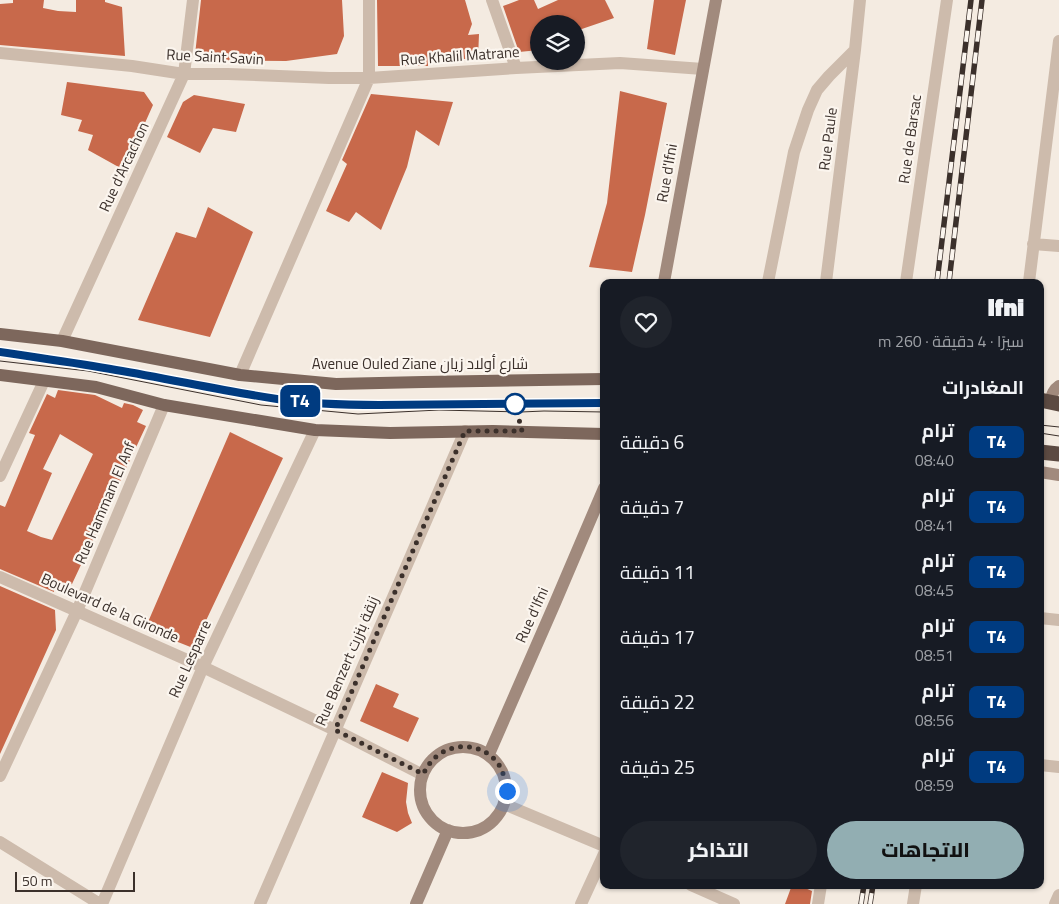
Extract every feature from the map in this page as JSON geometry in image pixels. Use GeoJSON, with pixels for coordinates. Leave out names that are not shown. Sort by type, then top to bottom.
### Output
{"type":"FeatureCollection","features":[{"type":"Feature","properties":{"kind":"highway"},"geometry":{"type":"LineString","coordinates":[[1044,452],[1059,454]]}},
{"type":"Feature","properties":{"kind":"main road","name":"Avenue Ouled Ziane شارع أولاد زيان"},"geometry":{"type":"LineString","coordinates":[[0,334],[62,340],[240,375],[336,384],[600,379]]}},
{"type":"Feature","properties":{"kind":"main road"},"geometry":{"type":"LineString","coordinates":[[0,375],[96,388],[164,405],[315,430],[390,433],[522,431],[600,434]]}},
{"type":"Feature","properties":{"kind":"street","name":"Rue d'Arcachon"},"geometry":{"type":"LineString","coordinates":[[62,340],[184,74],[193,0]]}},
{"type":"Feature","properties":{"kind":"street"},"geometry":{"type":"LineString","coordinates":[[240,375],[369,78],[369,0]]}},
{"type":"Feature","properties":{"kind":"street"},"geometry":{"type":"LineString","coordinates":[[492,0],[516,68]]}},
{"type":"Feature","properties":{"kind":"street","name":"Rue d'Ifni"},"geometry":{"type":"LineString","coordinates":[[665,279],[716,0]]}},
{"type":"Feature","properties":{"kind":"street","name":"Rue Paule"},"geometry":{"type":"LineString","coordinates":[[826,279],[860,0]]}},
{"type":"Feature","properties":{"kind":"street","name":"Rue de Barsac"},"geometry":{"type":"LineString","coordinates":[[906,279],[947,0]]}},
{"type":"Feature","properties":{"kind":"street"},"geometry":{"type":"LineString","coordinates":[[1029,279],[1059,41]]}},
{"type":"Feature","properties":{"kind":"street"},"geometry":{"type":"LineString","coordinates":[[769,279],[794,152],[808,110],[817,90],[855,50]]}},
{"type":"Feature","properties":{"kind":"street","name":"Rue Saint Savin"},"geometry":{"type":"LineString","coordinates":[[1,55],[132,66],[184,74],[369,78]]}},
{"type":"Feature","properties":{"kind":"street","name":"Rue Khalil Matrane"},"geometry":{"type":"LineString","coordinates":[[369,78],[620,63],[702,69]]}},
{"type":"Feature","properties":{"kind":"street"},"geometry":{"type":"LineString","coordinates":[[1033,244],[1059,246]]}},
{"type":"Feature","properties":{"kind":"street"},"geometry":{"type":"LineString","coordinates":[[0,476],[44,381]]}},
{"type":"Feature","properties":{"kind":"street"},"geometry":{"type":"LineString","coordinates":[[1050,402],[1052,394],[1059,386]]}},
{"type":"Feature","properties":{"kind":"street","name":"Rue Hammam El Anf"},"geometry":{"type":"LineString","coordinates":[[0,776],[77,611],[164,405]]}},
{"type":"Feature","properties":{"kind":"street","name":"Rue Lesparre"},"geometry":{"type":"LineString","coordinates":[[101,904],[203,667],[315,430]]}},
{"type":"Feature","properties":{"kind":"street","name":"Rue Benzert زنقة بنزرت"},"geometry":{"type":"LineString","coordinates":[[260,904],[465,431]]}},
{"type":"Feature","properties":{"kind":"street"},"geometry":{"type":"LineString","coordinates":[[1044,472],[1059,474]]}},
{"type":"Feature","properties":{"kind":"street","name":"Rue d'Ifni"},"geometry":{"type":"LineString","coordinates":[[489,754],[600,497]]}},
{"type":"Feature","properties":{"kind":"street","name":"Boulevard de la Gironde"},"geometry":{"type":"LineString","coordinates":[[0,577],[203,667],[423,774]]}},
{"type":"Feature","properties":{"kind":"street"},"geometry":{"type":"LineString","coordinates":[[1044,618],[1059,620]]}},
{"type":"Feature","properties":{"kind":"street"},"geometry":{"type":"LineString","coordinates":[[468,746],[489,754],[499,764],[505,777],[507,791],[499,814],[491,823],[471,832],[448,830],[438,825],[424,808],[421,797],[420,786],[428,765],[436,756],[456,747],[468,746]]}},
{"type":"Feature","properties":{"kind":"street"},"geometry":{"type":"LineString","coordinates":[[1044,765],[1059,767]]}},
{"type":"Feature","properties":{"kind":"street"},"geometry":{"type":"LineString","coordinates":[[504,804],[600,844]]}},
{"type":"Feature","properties":{"kind":"street"},"geometry":{"type":"LineString","coordinates":[[416,904],[448,830]]}},
{"type":"Feature","properties":{"kind":"street"},"geometry":{"type":"LineString","coordinates":[[0,842],[101,904]]}},
{"type":"Feature","properties":{"kind":"street"},"geometry":{"type":"LineString","coordinates":[[581,904],[600,863]]}},
{"type":"Feature","properties":{"kind":"street"},"geometry":{"type":"LineString","coordinates":[[699,889],[728,903]]}},
{"type":"Feature","properties":{"kind":"street"},"geometry":{"type":"LineString","coordinates":[[818,904],[820,889]]}},
{"type":"Feature","properties":{"kind":"street"},"geometry":{"type":"LineString","coordinates":[[913,904],[915,889]]}},
{"type":"Feature","properties":{"kind":"street"},"geometry":{"type":"LineString","coordinates":[[1055,904],[1059,895]]}},
{"type":"Feature","properties":{"kind":"building"},"geometry":{"type":"Polygon","coordinates":[[[13,0],[44,0],[43,8],[58,11],[76,12],[76,0],[105,0],[105,2],[122,7],[125,56],[0,45],[0,4],[13,3],[13,0]]]}},
{"type":"Feature","properties":{"kind":"building"},"geometry":{"type":"Polygon","coordinates":[[[201,0],[342,0],[344,36],[337,54],[286,61],[198,60],[195,55],[201,0]]]}},
{"type":"Feature","properties":{"kind":"building"},"geometry":{"type":"Polygon","coordinates":[[[377,0],[465,0],[472,24],[468,35],[479,34],[478,59],[428,59],[428,66],[378,66],[377,0]]]}},
{"type":"Feature","properties":{"kind":"building"},"geometry":{"type":"Polygon","coordinates":[[[519,0],[534,0],[538,9],[558,0],[605,0],[614,18],[585,28],[585,15],[530,15],[530,51],[519,52],[503,6],[519,0]]]}},
{"type":"Feature","properties":{"kind":"building"},"geometry":{"type":"Polygon","coordinates":[[[654,0],[686,0],[675,55],[647,49],[654,0]]]}},
{"type":"Feature","properties":{"kind":"building"},"geometry":{"type":"Polygon","coordinates":[[[67,82],[144,92],[153,105],[124,170],[88,150],[93,135],[78,131],[82,120],[61,115],[67,82]]]}},
{"type":"Feature","properties":{"kind":"building"},"geometry":{"type":"Polygon","coordinates":[[[620,91],[667,103],[632,272],[589,267],[607,203],[620,91]]]}},
{"type":"Feature","properties":{"kind":"building"},"geometry":{"type":"Polygon","coordinates":[[[371,94],[453,102],[439,146],[416,130],[407,167],[381,230],[356,212],[349,222],[326,211],[347,164],[342,160],[371,94]]]}},
{"type":"Feature","properties":{"kind":"building"},"geometry":{"type":"Polygon","coordinates":[[[194,95],[245,104],[236,132],[213,128],[200,153],[167,137],[183,102],[194,95]]]}},
{"type":"Feature","properties":{"kind":"building"},"geometry":{"type":"Polygon","coordinates":[[[208,207],[253,232],[210,337],[138,320],[176,232],[196,238],[208,207]]]}},
{"type":"Feature","properties":{"kind":"building"},"geometry":{"type":"Polygon","coordinates":[[[58,390],[95,395],[122,408],[124,403],[133,405],[143,410],[137,422],[146,426],[72,584],[54,590],[54,592],[0,569],[0,505],[5,507],[35,435],[29,433],[47,394],[55,398],[58,390]],[[60,434],[43,469],[52,473],[27,531],[52,540],[93,454],[60,434]]]}},
{"type":"Feature","properties":{"kind":"building"},"geometry":{"type":"Polygon","coordinates":[[[230,432],[283,458],[193,648],[145,629],[230,432]]]}},
{"type":"Feature","properties":{"kind":"building"},"geometry":{"type":"Polygon","coordinates":[[[0,586],[55,610],[56,630],[0,754],[0,586]]]}},
{"type":"Feature","properties":{"kind":"building"},"geometry":{"type":"Polygon","coordinates":[[[376,684],[399,694],[393,707],[419,718],[408,742],[360,721],[376,684]]]}},
{"type":"Feature","properties":{"kind":"building"},"geometry":{"type":"Polygon","coordinates":[[[382,772],[408,783],[406,802],[412,823],[397,832],[362,817],[382,772]]]}},
{"type":"Feature","properties":{"kind":"building"},"geometry":{"type":"Polygon","coordinates":[[[791,889],[807,889],[812,891],[810,904],[785,904],[791,889]]]}},
{"type":"Feature","properties":{"kind":"tram line"},"geometry":{"type":"LineString","coordinates":[[0,352],[55,360]]}},
{"type":"Feature","properties":{"kind":"tram line","name":"T4"},"geometry":{"type":"LineString","coordinates":[[0,352],[296,401],[346,405],[600,403]]}},
{"type":"Feature","properties":{"kind":"tram line"},"geometry":{"type":"LineString","coordinates":[[0,361],[88,371],[261,405],[358,414],[439,410],[600,412]]}},
{"type":"Feature","properties":{"kind":"tram line"},"geometry":{"type":"LineString","coordinates":[[193,385],[279,399],[346,405],[401,405]]}},
{"type":"Feature","properties":{"kind":"tram line"},"geometry":{"type":"LineString","coordinates":[[466,404],[600,403]]}},
{"type":"Feature","properties":{"kind":"tram line"},"geometry":{"type":"LineString","coordinates":[[1044,425],[1059,427]]}},
{"type":"Feature","properties":{"kind":"tram line"},"geometry":{"type":"LineString","coordinates":[[1044,434],[1059,436]]}},
{"type":"Feature","properties":{"kind":"railway"},"geometry":{"type":"LineString","coordinates":[[937,279],[971,0]]}},
{"type":"Feature","properties":{"kind":"railway"},"geometry":{"type":"LineString","coordinates":[[949,279],[982,0]]}},
{"type":"Feature","properties":{"kind":"railway"},"geometry":{"type":"LineString","coordinates":[[861,904],[863,889]]}},
{"type":"Feature","properties":{"kind":"railway"},"geometry":{"type":"LineString","coordinates":[[870,904],[872,889]]}},
{"type":"Feature","properties":{"kind":"route"},"geometry":{"type":"LineString","coordinates":[[507,791],[505,777],[499,764],[489,754],[479,749],[468,746],[446,750],[436,756],[423,774],[335,730],[465,431],[522,431],[515,404]]}}]}
